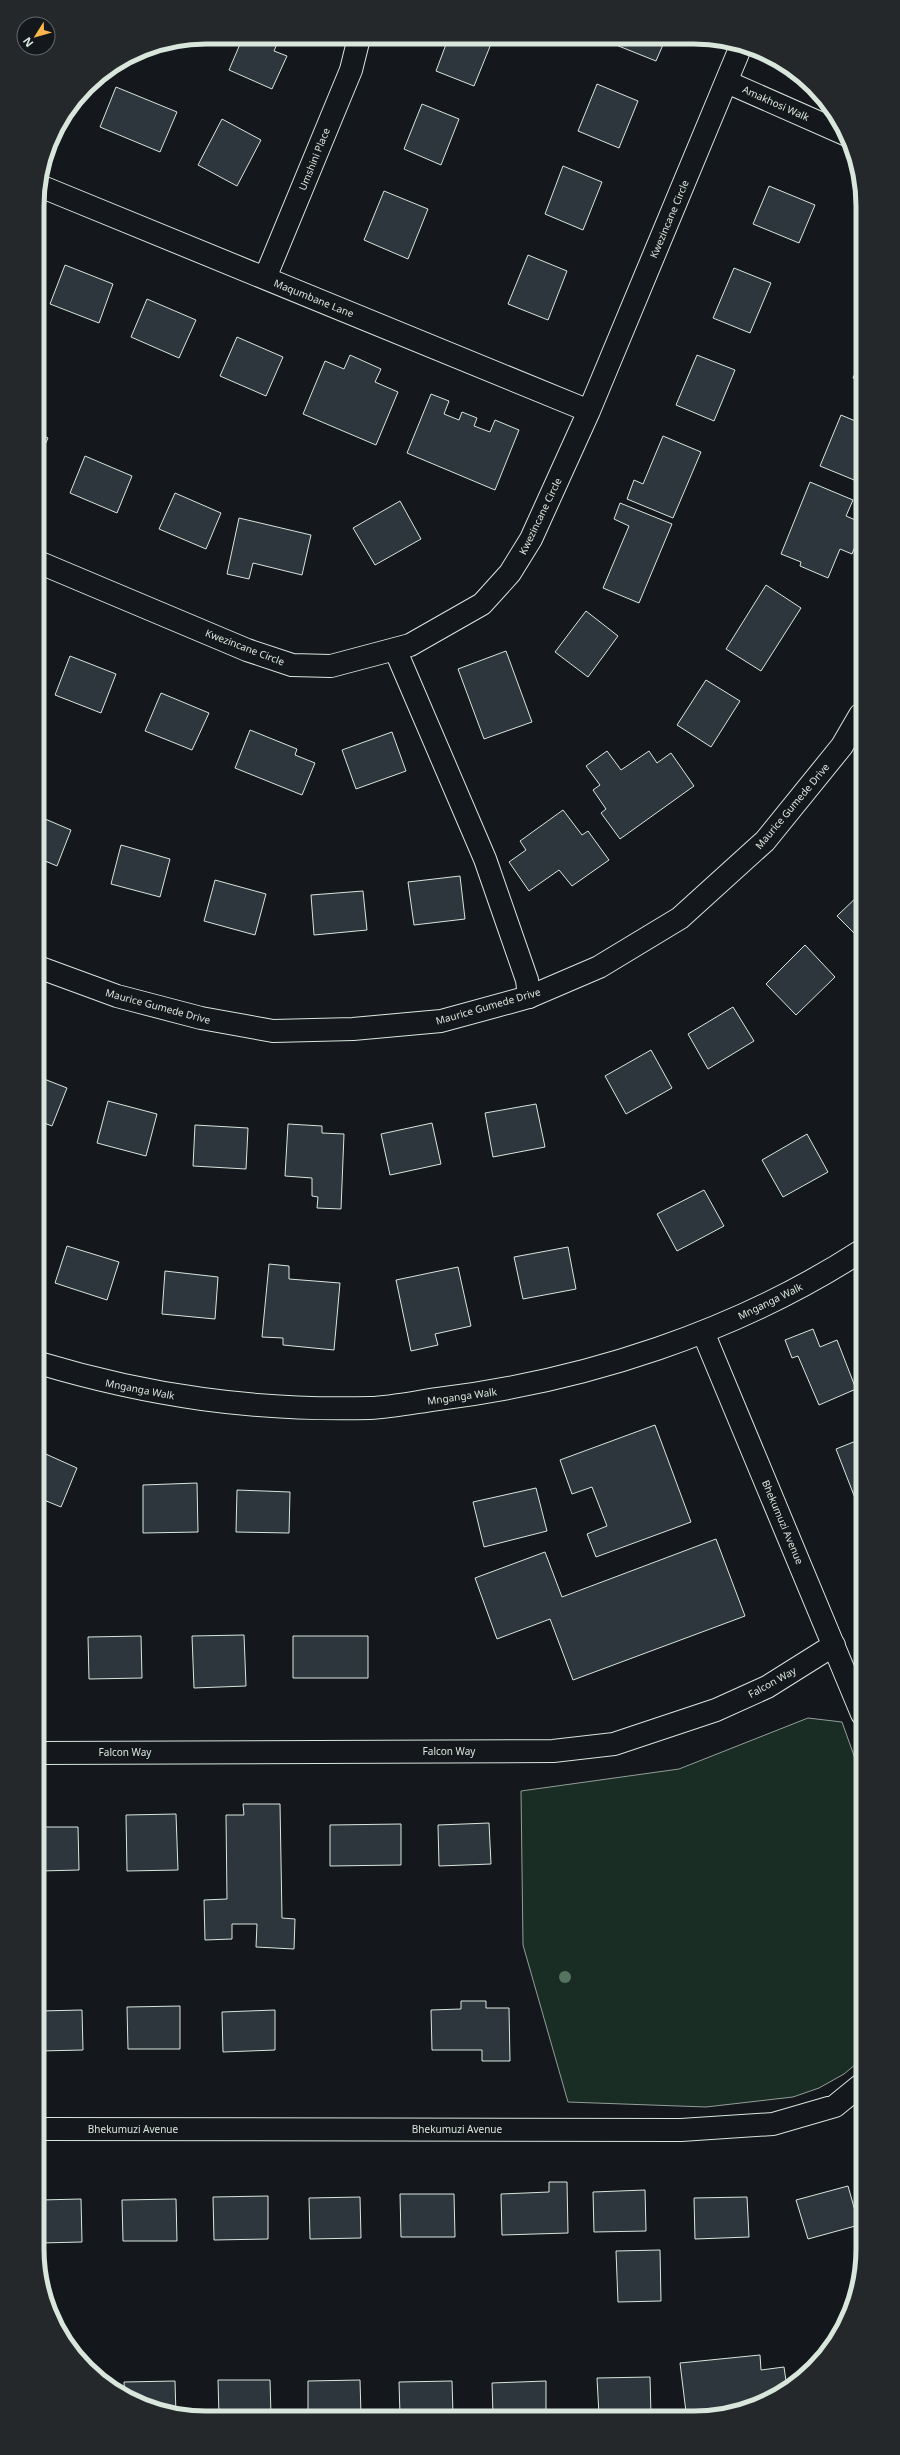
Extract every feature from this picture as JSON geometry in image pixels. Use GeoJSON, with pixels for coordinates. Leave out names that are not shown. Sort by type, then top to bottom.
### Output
{"type":"FeatureCollection","features":[{"type":"Feature","properties":{"kind":"street","name":"Umshini Place"},"geometry":{"type":"LineString","coordinates":[[265,278],[351,70],[358,44]]}},
{"type":"Feature","properties":{"kind":"street","name":"Kwezincane Circle"},"geometry":{"type":"LineString","coordinates":[[44,565],[247,650],[292,665],[331,666],[410,645],[482,604],[510,573],[530,539],[589,411],[739,51]]}},
{"type":"Feature","properties":{"kind":"street","name":"Amakhosi Walk"},"geometry":{"type":"LineString","coordinates":[[727,82],[837,130]]}},
{"type":"Feature","properties":{"kind":"street","name":"Maqumbane Lane"},"geometry":{"type":"LineString","coordinates":[[45,188],[589,411]]}},
{"type":"Feature","properties":{"kind":"street"},"geometry":{"type":"LineString","coordinates":[[395,649],[485,859],[527,980],[530,997]]}},
{"type":"Feature","properties":{"kind":"street","name":"Maurice Gumede Drive"},"geometry":{"type":"LineString","coordinates":[[44,969],[117,996],[201,1018],[273,1031],[353,1029],[441,1021],[530,997],[599,967],[680,918],[765,841],[842,746],[856,722]]}},
{"type":"Feature","properties":{"kind":"street","name":"Mnganga Walk"},"geometry":{"type":"LineString","coordinates":[[44,1364],[97,1380],[190,1399],[279,1406],[372,1408],[491,1392],[600,1366],[703,1332],[781,1297],[856,1254]]}},
{"type":"Feature","properties":{"kind":"street","name":"Bhekumuzi Avenue"},"geometry":{"type":"LineString","coordinates":[[703,1332],[856,1699]]}},
{"type":"Feature","properties":{"kind":"street","name":"Falcon Way"},"geometry":{"type":"LineString","coordinates":[[44,1753],[553,1751],[614,1744],[716,1710],[766,1687],[834,1645]]}},
{"type":"Feature","properties":{"kind":"street","name":"Bhekumuzi Avenue"},"geometry":{"type":"LineString","coordinates":[[44,2129],[681,2130],[773,2124],[835,2106],[856,2089]]}},
{"type":"Feature","properties":{"kind":"green space"},"geometry":{"type":"Polygon","coordinates":[[[808,1718],[842,1722],[856,1761],[856,2064],[844,2074],[819,2088],[793,2097],[706,2107],[568,2102],[523,1945],[521,1791],[679,1769],[808,1718]]]}},
{"type":"Feature","properties":{"kind":"building"},"geometry":{"type":"Polygon","coordinates":[[[240,44],[277,44],[274,51],[287,56],[272,89],[229,70],[240,44]]]}},
{"type":"Feature","properties":{"kind":"building"},"geometry":{"type":"Polygon","coordinates":[[[446,44],[491,44],[474,86],[436,71],[446,44]]]}},
{"type":"Feature","properties":{"kind":"building"},"geometry":{"type":"Polygon","coordinates":[[[614,44],[663,44],[656,61],[614,44]]]}},
{"type":"Feature","properties":{"kind":"building"},"geometry":{"type":"Polygon","coordinates":[[[597,84],[638,101],[619,148],[578,131],[597,84]]]}},
{"type":"Feature","properties":{"kind":"building"},"geometry":{"type":"Polygon","coordinates":[[[116,87],[177,112],[160,152],[100,127],[116,87]]]}},
{"type":"Feature","properties":{"kind":"building"},"geometry":{"type":"Polygon","coordinates":[[[422,104],[459,119],[441,165],[404,149],[422,104]]]}},
{"type":"Feature","properties":{"kind":"building"},"geometry":{"type":"Polygon","coordinates":[[[222,119],[261,140],[237,186],[198,165],[222,119]]]}},
{"type":"Feature","properties":{"kind":"building"},"geometry":{"type":"Polygon","coordinates":[[[563,166],[602,182],[583,230],[545,214],[563,166]]]}},
{"type":"Feature","properties":{"kind":"building"},"geometry":{"type":"Polygon","coordinates":[[[769,186],[815,205],[799,243],[753,224],[769,186]]]}},
{"type":"Feature","properties":{"kind":"building"},"geometry":{"type":"Polygon","coordinates":[[[384,191],[428,209],[408,259],[364,240],[384,191]]]}},
{"type":"Feature","properties":{"kind":"building"},"geometry":{"type":"Polygon","coordinates":[[[528,255],[567,271],[548,320],[508,304],[528,255]]]}},
{"type":"Feature","properties":{"kind":"building"},"geometry":{"type":"Polygon","coordinates":[[[65,265],[113,284],[99,323],[50,304],[65,265]]]}},
{"type":"Feature","properties":{"kind":"building"},"geometry":{"type":"Polygon","coordinates":[[[734,268],[771,283],[750,333],[713,318],[734,268]]]}},
{"type":"Feature","properties":{"kind":"building"},"geometry":{"type":"Polygon","coordinates":[[[147,299],[196,320],[179,358],[131,337],[147,299]]]}},
{"type":"Feature","properties":{"kind":"building"},"geometry":{"type":"Polygon","coordinates":[[[237,337],[283,357],[266,396],[220,376],[237,337]]]}},
{"type":"Feature","properties":{"kind":"building"},"geometry":{"type":"Polygon","coordinates":[[[350,355],[381,369],[375,382],[398,392],[376,445],[303,414],[325,361],[344,369],[350,355]]]}},
{"type":"Feature","properties":{"kind":"building"},"geometry":{"type":"Polygon","coordinates":[[[697,355],[735,370],[714,421],[676,405],[697,355]]]}},
{"type":"Feature","properties":{"kind":"building"},"geometry":{"type":"Polygon","coordinates":[[[856,371],[856,379],[853,378],[856,371]]]}},
{"type":"Feature","properties":{"kind":"building"},"geometry":{"type":"Polygon","coordinates":[[[431,394],[449,401],[444,414],[459,420],[462,412],[477,418],[474,426],[490,432],[495,420],[519,430],[495,490],[407,453],[431,394]]]}},
{"type":"Feature","properties":{"kind":"building"},"geometry":{"type":"Polygon","coordinates":[[[841,415],[856,421],[856,481],[820,466],[841,415]]]}},
{"type":"Feature","properties":{"kind":"building"},"geometry":{"type":"Polygon","coordinates":[[[44,436],[48,438],[44,447],[44,436]]]}},
{"type":"Feature","properties":{"kind":"building"},"geometry":{"type":"Polygon","coordinates":[[[663,436],[701,452],[673,518],[627,499],[634,480],[643,484],[663,436]]]}},
{"type":"Feature","properties":{"kind":"building"},"geometry":{"type":"Polygon","coordinates":[[[85,456],[132,476],[117,513],[70,493],[85,456]]]}},
{"type":"Feature","properties":{"kind":"building"},"geometry":{"type":"Polygon","coordinates":[[[810,482],[853,500],[846,516],[856,520],[856,544],[852,554],[840,549],[828,578],[800,566],[801,562],[781,554],[810,482]]]}},
{"type":"Feature","properties":{"kind":"building"},"geometry":{"type":"Polygon","coordinates":[[[175,493],[221,513],[206,549],[159,529],[175,493]]]}},
{"type":"Feature","properties":{"kind":"building"},"geometry":{"type":"Polygon","coordinates":[[[400,501],[421,539],[375,565],[353,528],[400,501]]]}},
{"type":"Feature","properties":{"kind":"building"},"geometry":{"type":"Polygon","coordinates":[[[620,503],[672,524],[639,603],[603,588],[629,526],[614,519],[620,503]]]}},
{"type":"Feature","properties":{"kind":"building"},"geometry":{"type":"Polygon","coordinates":[[[239,518],[311,535],[302,575],[253,563],[249,579],[227,574],[239,518]]]}},
{"type":"Feature","properties":{"kind":"building"},"geometry":{"type":"Polygon","coordinates":[[[766,585],[801,608],[761,671],[726,649],[766,585]]]}},
{"type":"Feature","properties":{"kind":"building"},"geometry":{"type":"Polygon","coordinates":[[[586,611],[618,636],[588,677],[555,652],[586,611]]]}},
{"type":"Feature","properties":{"kind":"building"},"geometry":{"type":"Polygon","coordinates":[[[506,651],[532,722],[484,739],[458,669],[506,651]]]}},
{"type":"Feature","properties":{"kind":"building"},"geometry":{"type":"Polygon","coordinates":[[[70,656],[116,674],[101,713],[55,695],[70,656]]]}},
{"type":"Feature","properties":{"kind":"building"},"geometry":{"type":"Polygon","coordinates":[[[706,680],[740,701],[711,747],[677,725],[706,680]]]}},
{"type":"Feature","properties":{"kind":"building"},"geometry":{"type":"Polygon","coordinates":[[[161,693],[209,713],[192,750],[145,731],[161,693]]]}},
{"type":"Feature","properties":{"kind":"building"},"geometry":{"type":"Polygon","coordinates":[[[250,730],[297,749],[295,755],[315,763],[302,795],[235,768],[250,730]]]}},
{"type":"Feature","properties":{"kind":"building"},"geometry":{"type":"Polygon","coordinates":[[[392,732],[406,771],[356,789],[342,750],[392,732]]]}},
{"type":"Feature","properties":{"kind":"building"},"geometry":{"type":"Polygon","coordinates":[[[607,751],[621,770],[649,751],[657,763],[671,753],[694,786],[620,839],[601,813],[606,809],[593,790],[600,785],[586,766],[607,751]]]}},
{"type":"Feature","properties":{"kind":"building"},"geometry":{"type":"Polygon","coordinates":[[[563,810],[582,835],[588,831],[609,860],[572,886],[559,870],[529,891],[509,862],[526,850],[520,841],[563,810]]]}},
{"type":"Feature","properties":{"kind":"building"},"geometry":{"type":"Polygon","coordinates":[[[44,819],[71,830],[57,866],[44,861],[44,819]]]}},
{"type":"Feature","properties":{"kind":"building"},"geometry":{"type":"Polygon","coordinates":[[[121,845],[170,859],[160,897],[111,884],[121,845]]]}},
{"type":"Feature","properties":{"kind":"building"},"geometry":{"type":"Polygon","coordinates":[[[460,876],[465,919],[414,925],[408,882],[460,876]]]}},
{"type":"Feature","properties":{"kind":"building"},"geometry":{"type":"Polygon","coordinates":[[[215,880],[266,894],[255,935],[204,921],[215,880]]]}},
{"type":"Feature","properties":{"kind":"building"},"geometry":{"type":"Polygon","coordinates":[[[363,891],[367,930],[314,935],[311,895],[363,891]]]}},
{"type":"Feature","properties":{"kind":"building"},"geometry":{"type":"Polygon","coordinates":[[[856,898],[856,935],[837,916],[856,898]]]}},
{"type":"Feature","properties":{"kind":"building"},"geometry":{"type":"Polygon","coordinates":[[[805,945],[835,977],[796,1015],[766,984],[805,945]]]}},
{"type":"Feature","properties":{"kind":"building"},"geometry":{"type":"Polygon","coordinates":[[[733,1007],[754,1041],[708,1069],[688,1034],[733,1007]]]}},
{"type":"Feature","properties":{"kind":"building"},"geometry":{"type":"Polygon","coordinates":[[[651,1050],[672,1088],[626,1114],[605,1076],[651,1050]]]}},
{"type":"Feature","properties":{"kind":"building"},"geometry":{"type":"Polygon","coordinates":[[[44,1079],[67,1088],[52,1126],[44,1123],[44,1079]]]}},
{"type":"Feature","properties":{"kind":"building"},"geometry":{"type":"Polygon","coordinates":[[[108,1101],[157,1114],[146,1156],[97,1143],[108,1101]]]}},
{"type":"Feature","properties":{"kind":"building"},"geometry":{"type":"Polygon","coordinates":[[[536,1104],[545,1147],[493,1157],[485,1113],[536,1104]]]}},
{"type":"Feature","properties":{"kind":"building"},"geometry":{"type":"Polygon","coordinates":[[[432,1123],[441,1164],[390,1175],[381,1134],[432,1123]]]}},
{"type":"Feature","properties":{"kind":"building"},"geometry":{"type":"Polygon","coordinates":[[[288,1124],[322,1126],[322,1133],[344,1134],[341,1209],[317,1208],[318,1197],[312,1196],[312,1178],[285,1176],[288,1124]]]}},
{"type":"Feature","properties":{"kind":"building"},"geometry":{"type":"Polygon","coordinates":[[[195,1125],[248,1128],[246,1169],[193,1166],[195,1125]]]}},
{"type":"Feature","properties":{"kind":"building"},"geometry":{"type":"Polygon","coordinates":[[[807,1134],[828,1172],[783,1197],[762,1160],[807,1134]]]}},
{"type":"Feature","properties":{"kind":"building"},"geometry":{"type":"Polygon","coordinates":[[[704,1190],[724,1226],[677,1251],[657,1214],[704,1190]]]}},
{"type":"Feature","properties":{"kind":"building"},"geometry":{"type":"Polygon","coordinates":[[[67,1246],[119,1262],[107,1300],[55,1283],[67,1246]]]}},
{"type":"Feature","properties":{"kind":"building"},"geometry":{"type":"Polygon","coordinates":[[[568,1247],[576,1289],[523,1299],[514,1257],[568,1247]]]}},
{"type":"Feature","properties":{"kind":"building"},"geometry":{"type":"Polygon","coordinates":[[[269,1264],[289,1266],[289,1279],[340,1283],[334,1350],[283,1345],[283,1338],[262,1337],[269,1264]]]}},
{"type":"Feature","properties":{"kind":"building"},"geometry":{"type":"Polygon","coordinates":[[[458,1267],[471,1326],[435,1334],[438,1345],[411,1351],[396,1280],[458,1267]]]}},
{"type":"Feature","properties":{"kind":"building"},"geometry":{"type":"Polygon","coordinates":[[[165,1271],[218,1277],[215,1319],[162,1314],[165,1271]]]}},
{"type":"Feature","properties":{"kind":"building"},"geometry":{"type":"Polygon","coordinates":[[[813,1329],[820,1347],[837,1340],[856,1389],[819,1405],[798,1356],[792,1358],[785,1340],[813,1329]]]}},
{"type":"Feature","properties":{"kind":"building"},"geometry":{"type":"Polygon","coordinates":[[[655,1425],[691,1522],[596,1557],[587,1534],[607,1526],[592,1487],[572,1494],[560,1460],[655,1425]]]}},
{"type":"Feature","properties":{"kind":"building"},"geometry":{"type":"Polygon","coordinates":[[[856,1441],[856,1498],[855,1498],[836,1449],[856,1441]]]}},
{"type":"Feature","properties":{"kind":"building"},"geometry":{"type":"Polygon","coordinates":[[[44,1453],[77,1468],[61,1507],[44,1500],[44,1453]]]}},
{"type":"Feature","properties":{"kind":"building"},"geometry":{"type":"Polygon","coordinates":[[[197,1483],[198,1532],[143,1533],[143,1485],[197,1483]]]}},
{"type":"Feature","properties":{"kind":"building"},"geometry":{"type":"Polygon","coordinates":[[[536,1488],[547,1531],[484,1547],[473,1502],[536,1488]]]}},
{"type":"Feature","properties":{"kind":"building"},"geometry":{"type":"Polygon","coordinates":[[[237,1490],[290,1492],[289,1533],[236,1532],[237,1490]]]}},
{"type":"Feature","properties":{"kind":"building"},"geometry":{"type":"Polygon","coordinates":[[[716,1539],[745,1616],[573,1680],[550,1619],[497,1639],[475,1578],[545,1552],[562,1597],[716,1539]]]}},
{"type":"Feature","properties":{"kind":"building"},"geometry":{"type":"Polygon","coordinates":[[[244,1635],[246,1686],[194,1688],[192,1636],[244,1635]]]}},
{"type":"Feature","properties":{"kind":"building"},"geometry":{"type":"Polygon","coordinates":[[[141,1636],[142,1678],[89,1679],[88,1637],[141,1636]]]}},
{"type":"Feature","properties":{"kind":"building"},"geometry":{"type":"Polygon","coordinates":[[[293,1636],[368,1636],[368,1678],[293,1678],[293,1636]]]}},
{"type":"Feature","properties":{"kind":"building"},"geometry":{"type":"Polygon","coordinates":[[[243,1804],[280,1804],[282,1918],[295,1919],[294,1949],[256,1947],[257,1924],[232,1924],[232,1939],[205,1940],[204,1900],[227,1899],[226,1815],[244,1815],[243,1804]]]}},
{"type":"Feature","properties":{"kind":"building"},"geometry":{"type":"Polygon","coordinates":[[[176,1814],[178,1870],[127,1871],[126,1815],[176,1814]]]}},
{"type":"Feature","properties":{"kind":"building"},"geometry":{"type":"Polygon","coordinates":[[[489,1823],[491,1864],[439,1866],[438,1825],[489,1823]]]}},
{"type":"Feature","properties":{"kind":"building"},"geometry":{"type":"Polygon","coordinates":[[[401,1824],[401,1865],[330,1866],[330,1825],[401,1824]]]}},
{"type":"Feature","properties":{"kind":"building"},"geometry":{"type":"Polygon","coordinates":[[[44,1827],[78,1827],[79,1870],[44,1871],[44,1827]]]}},
{"type":"Feature","properties":{"kind":"building"},"geometry":{"type":"Polygon","coordinates":[[[461,2001],[486,2001],[486,2008],[509,2008],[510,2061],[482,2061],[482,2050],[432,2050],[431,2010],[461,2009],[461,2001]]]}},
{"type":"Feature","properties":{"kind":"building"},"geometry":{"type":"Polygon","coordinates":[[[180,2006],[180,2049],[128,2049],[127,2007],[180,2006]]]}},
{"type":"Feature","properties":{"kind":"building"},"geometry":{"type":"Polygon","coordinates":[[[82,2010],[83,2050],[44,2051],[44,2011],[82,2010]]]}},
{"type":"Feature","properties":{"kind":"building"},"geometry":{"type":"Polygon","coordinates":[[[275,2010],[275,2050],[223,2052],[222,2012],[275,2010]]]}},
{"type":"Feature","properties":{"kind":"building"},"geometry":{"type":"Polygon","coordinates":[[[549,2182],[567,2182],[568,2233],[502,2235],[501,2194],[549,2192],[549,2182]]]}},
{"type":"Feature","properties":{"kind":"building"},"geometry":{"type":"Polygon","coordinates":[[[848,2186],[856,2214],[856,2226],[808,2239],[796,2200],[848,2186]]]}},
{"type":"Feature","properties":{"kind":"building"},"geometry":{"type":"Polygon","coordinates":[[[645,2190],[646,2231],[594,2232],[593,2192],[645,2190]]]}},
{"type":"Feature","properties":{"kind":"building"},"geometry":{"type":"Polygon","coordinates":[[[400,2194],[454,2194],[455,2237],[401,2237],[400,2194]]]}},
{"type":"Feature","properties":{"kind":"building"},"geometry":{"type":"Polygon","coordinates":[[[268,2196],[268,2239],[214,2240],[213,2197],[268,2196]]]}},
{"type":"Feature","properties":{"kind":"building"},"geometry":{"type":"Polygon","coordinates":[[[360,2197],[361,2238],[310,2239],[309,2198],[360,2197]]]}},
{"type":"Feature","properties":{"kind":"building"},"geometry":{"type":"Polygon","coordinates":[[[747,2197],[749,2237],[695,2239],[694,2198],[747,2197]]]}},
{"type":"Feature","properties":{"kind":"building"},"geometry":{"type":"Polygon","coordinates":[[[81,2199],[82,2242],[44,2243],[44,2200],[81,2199]]]}},
{"type":"Feature","properties":{"kind":"building"},"geometry":{"type":"Polygon","coordinates":[[[176,2199],[177,2241],[123,2241],[122,2200],[176,2199]]]}},
{"type":"Feature","properties":{"kind":"building"},"geometry":{"type":"Polygon","coordinates":[[[660,2250],[661,2301],[618,2302],[616,2251],[660,2250]]]}},
{"type":"Feature","properties":{"kind":"building"},"geometry":{"type":"Polygon","coordinates":[[[760,2355],[761,2370],[784,2367],[786,2382],[756,2399],[736,2405],[715,2410],[686,2411],[680,2363],[760,2355]]]}},
{"type":"Feature","properties":{"kind":"building"},"geometry":{"type":"Polygon","coordinates":[[[650,2377],[651,2411],[599,2411],[597,2378],[650,2377]]]}},
{"type":"Feature","properties":{"kind":"building"},"geometry":{"type":"Polygon","coordinates":[[[218,2380],[270,2380],[271,2411],[219,2411],[218,2380]]]}},
{"type":"Feature","properties":{"kind":"building"},"geometry":{"type":"Polygon","coordinates":[[[360,2380],[361,2411],[308,2411],[308,2381],[360,2380]]]}},
{"type":"Feature","properties":{"kind":"building"},"geometry":{"type":"Polygon","coordinates":[[[175,2381],[176,2408],[144,2399],[124,2389],[124,2382],[175,2381]]]}},
{"type":"Feature","properties":{"kind":"building"},"geometry":{"type":"Polygon","coordinates":[[[452,2381],[453,2411],[400,2411],[399,2382],[452,2381]]]}},
{"type":"Feature","properties":{"kind":"building"},"geometry":{"type":"Polygon","coordinates":[[[546,2381],[546,2411],[493,2411],[492,2383],[546,2381]]]}}]}
